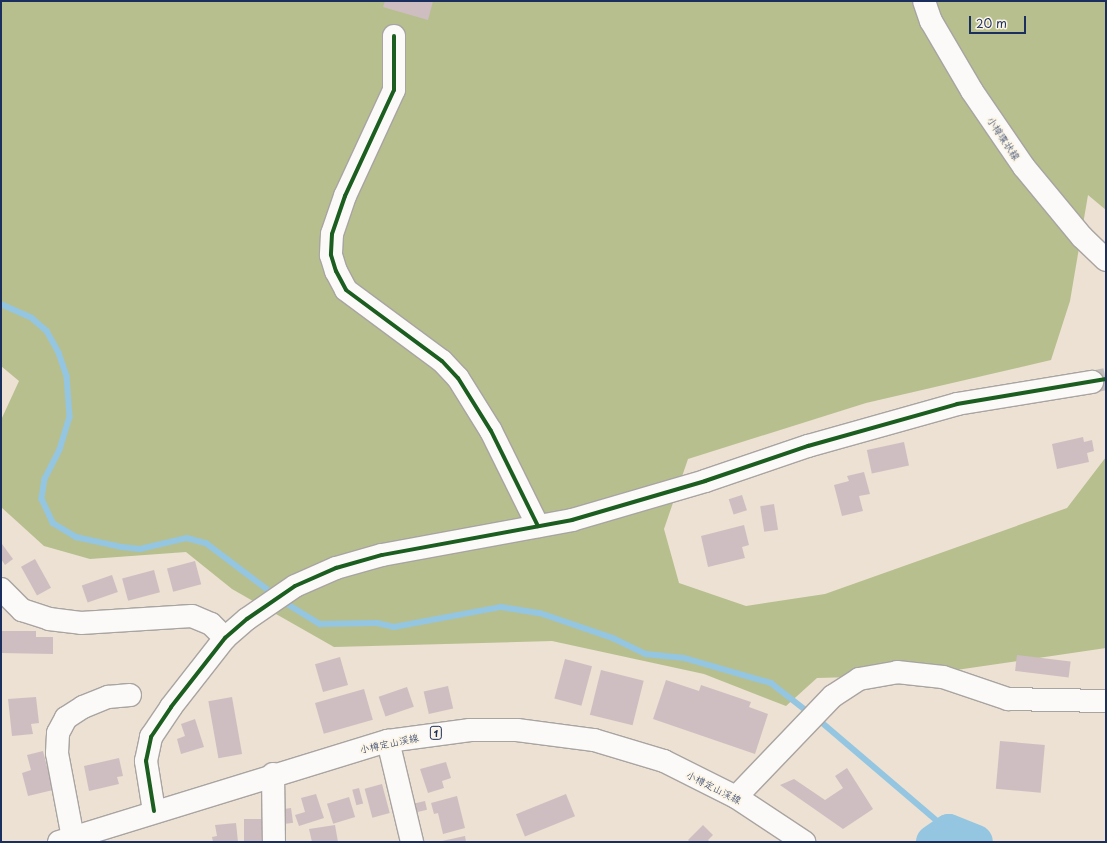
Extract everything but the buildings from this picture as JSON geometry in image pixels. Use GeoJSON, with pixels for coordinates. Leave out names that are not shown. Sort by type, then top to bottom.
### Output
{"type":"FeatureCollection","features":[{"type":"Feature","properties":{"kind":"street","name":"小樽環状線"},"geometry":{"type":"LineString","coordinates":[[924,1],[931,21],[972,91],[1024,167],[1082,237],[1106,260]]}},
{"type":"Feature","properties":{"kind":"street"},"geometry":{"type":"LineString","coordinates":[[394,36],[394,90],[345,196],[332,234],[331,255],[336,271],[346,290],[442,361],[458,378],[491,431],[538,526]]}},
{"type":"Feature","properties":{"kind":"street"},"geometry":{"type":"LineString","coordinates":[[154,811],[146,761],[151,736],[225,638],[247,619],[295,586],[336,568],[382,555],[572,520],[705,481],[808,446],[957,404],[1092,382]]}},
{"type":"Feature","properties":{"kind":"street"},"geometry":{"type":"LineString","coordinates":[[1,589],[22,610],[49,619],[81,623],[192,616],[211,624],[225,638]]}},
{"type":"Feature","properties":{"kind":"street"},"geometry":{"type":"LineString","coordinates":[[736,797],[833,696],[859,679],[897,672],[943,677],[1008,699],[1106,701]]}},
{"type":"Feature","properties":{"kind":"street"},"geometry":{"type":"LineString","coordinates":[[66,840],[57,753],[58,734],[66,718],[82,706],[108,697],[130,695]]}},
{"type":"Feature","properties":{"kind":"street","name":"小樽定山渓線"},"geometry":{"type":"LineString","coordinates":[[66,840],[273,774],[388,741],[470,730],[548,732],[594,740],[664,761],[736,797],[804,842]]}},
{"type":"Feature","properties":{"kind":"street"},"geometry":{"type":"LineString","coordinates":[[388,741],[412,842]]}},
{"type":"Feature","properties":{"kind":"street"},"geometry":{"type":"LineString","coordinates":[[273,774],[274,842]]}},
{"type":"Feature","properties":{"kind":"green space"},"geometry":{"type":"Polygon","coordinates":[[[1,1],[1106,1],[1106,210],[1088,195],[1070,301],[1051,360],[866,403],[688,459],[664,529],[679,583],[746,606],[825,594],[1067,508],[1106,457],[1106,648],[922,675],[817,678],[786,706],[704,674],[552,641],[334,647],[232,589],[186,552],[90,559],[44,546],[1,507],[1,420],[19,381],[1,366],[1,1]]]}},
{"type":"Feature","properties":{"kind":"waterway"},"geometry":{"type":"LineString","coordinates":[[1,304],[32,318],[47,331],[59,353],[67,376],[70,417],[60,450],[45,479],[42,499],[53,523],[76,537],[122,547],[140,549],[187,538],[206,543],[275,595]]}},
{"type":"Feature","properties":{"kind":"waterway"},"geometry":{"type":"LineString","coordinates":[[281,600],[320,624],[377,623],[394,627],[501,607],[540,613],[613,638],[646,654],[684,658],[771,683],[811,714]]}},
{"type":"Feature","properties":{"kind":"waterway"},"geometry":{"type":"LineString","coordinates":[[818,719],[949,831]]}},
{"type":"Feature","properties":{"kind":"waterway"},"geometry":{"type":"LineString","coordinates":[[933,842],[949,831],[976,842]]}},
{"type":"Feature","properties":{"kind":"tunnel"},"geometry":{"type":"LineString","coordinates":[[1092,382],[1106,379]]}},
{"type":"Feature","properties":{"kind":"cycle path"},"geometry":{"type":"LineString","coordinates":[[394,36],[394,90],[345,196],[332,234],[331,255],[336,271],[346,290],[442,361],[458,378],[491,431],[538,526]]}},
{"type":"Feature","properties":{"kind":"cycle path"},"geometry":{"type":"LineString","coordinates":[[154,811],[146,761],[151,737],[171,707],[225,638],[247,619],[295,586],[336,568],[382,555],[572,520],[705,481],[808,446],[957,404],[1106,379]]}}]}
